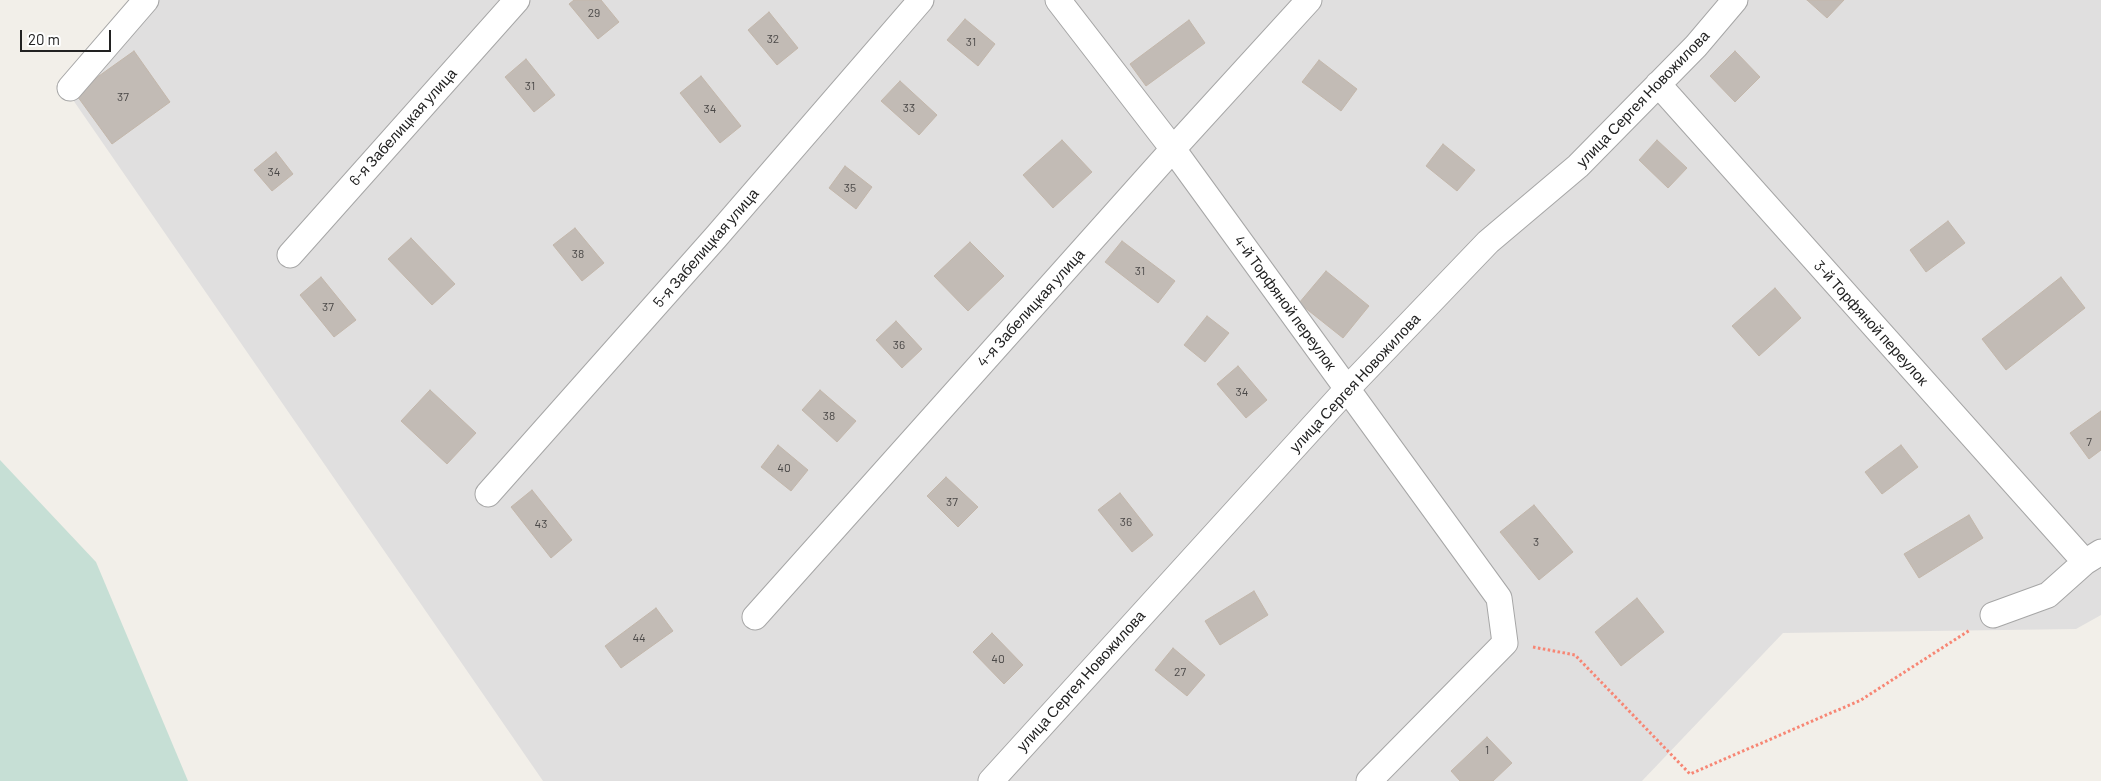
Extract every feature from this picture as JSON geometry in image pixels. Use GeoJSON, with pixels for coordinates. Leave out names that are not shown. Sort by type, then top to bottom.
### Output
{"type":"FeatureCollection","features":[{"type":"Feature","properties":{"kind":"street"},"geometry":{"type":"LineString","coordinates":[[70,88],[146,0]]}},
{"type":"Feature","properties":{"kind":"street","name":"6-я Забелицкая улица"},"geometry":{"type":"LineString","coordinates":[[290,255],[517,0]]}},
{"type":"Feature","properties":{"kind":"street","name":"5-я Забелицкая улица"},"geometry":{"type":"LineString","coordinates":[[488,494],[716,237],[921,0]]}},
{"type":"Feature","properties":{"kind":"street","name":"4-й Торфяной переулок"},"geometry":{"type":"LineString","coordinates":[[1058,0],[1173,149],[1499,598],[1505,643]]}},
{"type":"Feature","properties":{"kind":"street","name":"4-я Забелицкая улица"},"geometry":{"type":"LineString","coordinates":[[756,618],[1173,149],[1309,0]]}},
{"type":"Feature","properties":{"kind":"street","name":"улица Сергея Новожилова"},"geometry":{"type":"LineString","coordinates":[[991,781],[1348,388],[1488,242],[1578,166],[1696,46],[1735,0]]}},
{"type":"Feature","properties":{"kind":"street","name":"3-й Торфяной переулок"},"geometry":{"type":"LineString","coordinates":[[1658,84],[2093,557]]}},
{"type":"Feature","properties":{"kind":"street"},"geometry":{"type":"LineString","coordinates":[[1993,615],[2048,595],[2093,557]]}},
{"type":"Feature","properties":{"kind":"street"},"geometry":{"type":"LineString","coordinates":[[1369,781],[1505,643]]}},
{"type":"Feature","properties":{"kind":"path"},"geometry":{"type":"LineString","coordinates":[[1505,643],[1575,655],[1690,774],[1861,700],[1993,615]]}},
{"type":"Feature","properties":{"kind":"shaded area"},"geometry":{"type":"Polygon","coordinates":[[[155,0],[2101,0],[2101,615],[2076,629],[1783,633],[1642,781],[543,781],[71,97],[155,0]]]}},
{"type":"Feature","properties":{"kind":"green space"},"geometry":{"type":"Polygon","coordinates":[[[0,460],[96,562],[188,781],[0,781],[0,460]]]}},
{"type":"Feature","properties":{"kind":"building"},"geometry":{"type":"Polygon","coordinates":[[[574,0],[601,0],[619,22],[598,39],[569,4],[574,0]]]}},
{"type":"Feature","properties":{"kind":"building"},"geometry":{"type":"Polygon","coordinates":[[[1807,0],[1844,0],[1827,18],[1807,0]]]}},
{"type":"Feature","properties":{"kind":"building"},"geometry":{"type":"Polygon","coordinates":[[[769,12],[798,48],[777,65],[748,30],[769,12]]]}},
{"type":"Feature","properties":{"kind":"building"},"geometry":{"type":"Polygon","coordinates":[[[965,19],[995,44],[978,66],[947,40],[965,19]]]}},
{"type":"Feature","properties":{"kind":"building"},"geometry":{"type":"Polygon","coordinates":[[[1189,20],[1205,43],[1146,86],[1130,64],[1189,20]]]}},
{"type":"Feature","properties":{"kind":"building"},"geometry":{"type":"Polygon","coordinates":[[[134,51],[170,102],[112,144],[75,93],[134,51]]]}},
{"type":"Feature","properties":{"kind":"building"},"geometry":{"type":"Polygon","coordinates":[[[1735,51],[1760,77],[1735,102],[1710,76],[1735,51]]]}},
{"type":"Feature","properties":{"kind":"building"},"geometry":{"type":"Polygon","coordinates":[[[526,59],[555,95],[534,112],[505,77],[526,59]]]}},
{"type":"Feature","properties":{"kind":"building"},"geometry":{"type":"Polygon","coordinates":[[[1319,60],[1357,89],[1341,111],[1302,82],[1319,60]]]}},
{"type":"Feature","properties":{"kind":"building"},"geometry":{"type":"Polygon","coordinates":[[[701,76],[741,126],[720,143],[680,93],[701,76]]]}},
{"type":"Feature","properties":{"kind":"building"},"geometry":{"type":"Polygon","coordinates":[[[900,81],[937,115],[919,135],[881,101],[900,81]]]}},
{"type":"Feature","properties":{"kind":"building"},"geometry":{"type":"Polygon","coordinates":[[[1062,140],[1092,172],[1053,208],[1023,175],[1062,140]]]}},
{"type":"Feature","properties":{"kind":"building"},"geometry":{"type":"Polygon","coordinates":[[[1657,140],[1687,168],[1668,188],[1639,160],[1657,140]]]}},
{"type":"Feature","properties":{"kind":"building"},"geometry":{"type":"Polygon","coordinates":[[[1443,144],[1475,170],[1457,191],[1426,166],[1443,144]]]}},
{"type":"Feature","properties":{"kind":"building"},"geometry":{"type":"Polygon","coordinates":[[[276,152],[293,174],[272,191],[254,170],[276,152]]]}},
{"type":"Feature","properties":{"kind":"building"},"geometry":{"type":"Polygon","coordinates":[[[845,166],[872,187],[856,209],[829,188],[845,166]]]}},
{"type":"Feature","properties":{"kind":"building"},"geometry":{"type":"Polygon","coordinates":[[[1948,221],[1965,243],[1926,272],[1910,250],[1948,221]]]}},
{"type":"Feature","properties":{"kind":"building"},"geometry":{"type":"Polygon","coordinates":[[[575,228],[604,263],[582,281],[553,245],[575,228]]]}},
{"type":"Feature","properties":{"kind":"building"},"geometry":{"type":"Polygon","coordinates":[[[411,238],[455,284],[432,305],[388,259],[411,238]]]}},
{"type":"Feature","properties":{"kind":"building"},"geometry":{"type":"Polygon","coordinates":[[[1122,241],[1175,281],[1158,303],[1105,262],[1122,241]]]}},
{"type":"Feature","properties":{"kind":"building"},"geometry":{"type":"Polygon","coordinates":[[[970,242],[1004,276],[968,311],[934,276],[970,242]]]}},
{"type":"Feature","properties":{"kind":"building"},"geometry":{"type":"Polygon","coordinates":[[[1326,271],[1369,306],[1343,338],[1299,303],[1326,271]]]}},
{"type":"Feature","properties":{"kind":"building"},"geometry":{"type":"Polygon","coordinates":[[[321,277],[356,320],[334,337],[300,295],[321,277]]]}},
{"type":"Feature","properties":{"kind":"building"},"geometry":{"type":"Polygon","coordinates":[[[2061,277],[2085,308],[2006,370],[1982,339],[2061,277]]]}},
{"type":"Feature","properties":{"kind":"building"},"geometry":{"type":"Polygon","coordinates":[[[1775,288],[1801,318],[1759,356],[1732,326],[1775,288]]]}},
{"type":"Feature","properties":{"kind":"building"},"geometry":{"type":"Polygon","coordinates":[[[1207,316],[1229,333],[1205,362],[1184,345],[1207,316]]]}},
{"type":"Feature","properties":{"kind":"building"},"geometry":{"type":"Polygon","coordinates":[[[896,321],[922,349],[902,368],[876,340],[896,321]]]}},
{"type":"Feature","properties":{"kind":"building"},"geometry":{"type":"Polygon","coordinates":[[[1238,366],[1267,400],[1246,418],[1217,384],[1238,366]]]}},
{"type":"Feature","properties":{"kind":"building"},"geometry":{"type":"Polygon","coordinates":[[[430,390],[476,433],[447,464],[401,421],[430,390]]]}},
{"type":"Feature","properties":{"kind":"building"},"geometry":{"type":"Polygon","coordinates":[[[820,390],[856,421],[837,442],[802,410],[820,390]]]}},
{"type":"Feature","properties":{"kind":"building"},"geometry":{"type":"Polygon","coordinates":[[[2101,411],[2101,450],[2089,459],[2070,433],[2101,411]]]}},
{"type":"Feature","properties":{"kind":"building"},"geometry":{"type":"Polygon","coordinates":[[[778,445],[808,470],[791,491],[761,467],[778,445]]]}},
{"type":"Feature","properties":{"kind":"building"},"geometry":{"type":"Polygon","coordinates":[[[1901,445],[1918,467],[1882,494],[1865,472],[1901,445]]]}},
{"type":"Feature","properties":{"kind":"building"},"geometry":{"type":"Polygon","coordinates":[[[946,477],[978,507],[958,527],[927,496],[946,477]]]}},
{"type":"Feature","properties":{"kind":"building"},"geometry":{"type":"Polygon","coordinates":[[[532,490],[572,540],[551,558],[511,507],[532,490]]]}},
{"type":"Feature","properties":{"kind":"building"},"geometry":{"type":"Polygon","coordinates":[[[1120,493],[1153,535],[1132,552],[1098,510],[1120,493]]]}},
{"type":"Feature","properties":{"kind":"building"},"geometry":{"type":"Polygon","coordinates":[[[1534,505],[1573,552],[1539,580],[1500,532],[1534,505]]]}},
{"type":"Feature","properties":{"kind":"building"},"geometry":{"type":"Polygon","coordinates":[[[1969,515],[1983,538],[1919,578],[1904,554],[1969,515]]]}},
{"type":"Feature","properties":{"kind":"building"},"geometry":{"type":"Polygon","coordinates":[[[1254,591],[1268,615],[1220,645],[1205,621],[1254,591]]]}},
{"type":"Feature","properties":{"kind":"building"},"geometry":{"type":"Polygon","coordinates":[[[1637,598],[1664,632],[1621,666],[1595,632],[1637,598]]]}},
{"type":"Feature","properties":{"kind":"building"},"geometry":{"type":"Polygon","coordinates":[[[656,608],[673,631],[621,668],[605,646],[656,608]]]}},
{"type":"Feature","properties":{"kind":"building"},"geometry":{"type":"Polygon","coordinates":[[[992,633],[1023,665],[1004,684],[973,652],[992,633]]]}},
{"type":"Feature","properties":{"kind":"building"},"geometry":{"type":"Polygon","coordinates":[[[1173,648],[1205,675],[1187,696],[1155,670],[1173,648]]]}},
{"type":"Feature","properties":{"kind":"building"},"geometry":{"type":"Polygon","coordinates":[[[1487,737],[1512,763],[1493,781],[1460,781],[1451,771],[1487,737]]]}}]}
